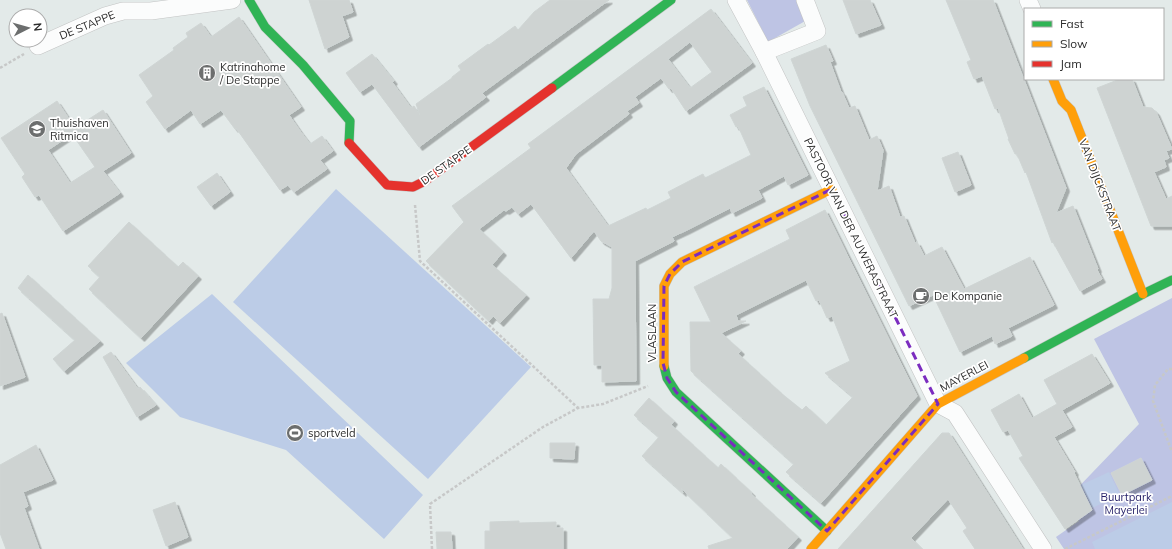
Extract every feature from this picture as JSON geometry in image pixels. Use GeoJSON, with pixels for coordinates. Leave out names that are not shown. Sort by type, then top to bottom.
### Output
{"type":"FeatureCollection","features":[{"type":"Feature","properties":{"kind":"street","name":"DE STAPPE"},"geometry":{"type":"LineString","coordinates":[[48,42],[105,16],[123,11],[151,11],[232,0]]}},
{"type":"Feature","properties":{"kind":"street","name":"DE STAPPE"},"geometry":{"type":"LineString","coordinates":[[249,0],[265,27],[303,65],[350,122],[348,142],[387,185],[413,187],[425,181],[671,0]]}},
{"type":"Feature","properties":{"kind":"street","name":"PASTOOR VAN DER AUWERASTRAAT"},"geometry":{"type":"LineString","coordinates":[[736,0],[764,52],[938,404]]}},
{"type":"Feature","properties":{"kind":"street"},"geometry":{"type":"LineString","coordinates":[[764,52],[817,31],[805,0]]}},
{"type":"Feature","properties":{"kind":"street","name":"VAN DIJCKSTRAAT"},"geometry":{"type":"LineString","coordinates":[[1054,80],[1062,101],[1071,110],[1143,294]]}},
{"type":"Feature","properties":{"kind":"street","name":"VLASLAAN"},"geometry":{"type":"LineString","coordinates":[[827,531],[676,392],[667,378],[664,363],[664,286],[670,274],[682,262],[832,189]]}},
{"type":"Feature","properties":{"kind":"street","name":"MAYERLEI"},"geometry":{"type":"LineString","coordinates":[[811,549],[938,404],[1143,294],[1172,280]]}},
{"type":"Feature","properties":{"kind":"street"},"geometry":{"type":"LineString","coordinates":[[938,404],[955,413],[1043,549]]}},
{"type":"Feature","properties":{"kind":"path"},"geometry":{"type":"LineString","coordinates":[[0,68],[35,48]]}},
{"type":"Feature","properties":{"kind":"path"},"geometry":{"type":"LineString","coordinates":[[413,187],[420,261],[578,408]]}},
{"type":"Feature","properties":{"kind":"path"},"geometry":{"type":"LineString","coordinates":[[1172,369],[1168,369],[1156,384],[1153,401],[1172,452]]}},
{"type":"Feature","properties":{"kind":"path"},"geometry":{"type":"LineString","coordinates":[[432,549],[430,504],[543,427],[578,408],[603,404],[667,378]]}},
{"type":"Feature","properties":{"kind":"path"},"geometry":{"type":"LineString","coordinates":[[1065,549],[1172,496]]}},
{"type":"Feature","properties":{"kind":"highlighted area"},"geometry":{"type":"Polygon","coordinates":[[[832,189],[938,404],[827,531],[676,392],[667,378],[663,363],[664,286],[670,274],[682,262],[832,189]]]}},
{"type":"Feature","properties":{"kind":"green space"},"geometry":{"type":"Polygon","coordinates":[[[747,0],[799,0],[807,20],[768,42],[747,0]]]}},
{"type":"Feature","properties":{"kind":"green space","name":"Buurtpark Mayerlei"},"geometry":{"type":"Polygon","coordinates":[[[1172,298],[1172,549],[1064,549],[1056,537],[1079,521],[1067,499],[1139,424],[1094,339],[1172,298]]]}},
{"type":"Feature","properties":{"kind":"shaded area"},"geometry":{"type":"Polygon","coordinates":[[[336,189],[531,367],[428,479],[233,302],[336,189]]]}},
{"type":"Feature","properties":{"kind":"shaded area","name":"sportveld"},"geometry":{"type":"Polygon","coordinates":[[[212,294],[423,495],[384,539],[286,450],[180,417],[126,363],[212,294]]]}},
{"type":"Feature","properties":{"kind":"shaded area"},"geometry":{"type":"Polygon","coordinates":[[[1109,472],[1120,495],[1092,508],[1081,485],[1109,472]]]}},
{"type":"Feature","properties":{"kind":"shaded area"},"geometry":{"type":"Polygon","coordinates":[[[1172,502],[1172,549],[1095,549],[1092,542],[1172,502]]]}},
{"type":"Feature","properties":{"kind":"building"},"geometry":{"type":"Polygon","coordinates":[[[309,0],[349,0],[353,12],[342,16],[349,37],[325,49],[309,0]]]}},
{"type":"Feature","properties":{"kind":"building"},"geometry":{"type":"Polygon","coordinates":[[[550,0],[609,0],[482,93],[486,97],[419,147],[372,84],[360,92],[346,73],[372,54],[394,81],[392,82],[411,108],[414,106],[420,115],[416,104],[461,70],[458,66],[515,26],[518,30],[534,12],[550,0]]]}},
{"type":"Feature","properties":{"kind":"building"},"geometry":{"type":"Polygon","coordinates":[[[843,0],[870,0],[881,25],[856,34],[843,0]]]}},
{"type":"Feature","properties":{"kind":"building"},"geometry":{"type":"Polygon","coordinates":[[[946,0],[993,0],[1066,188],[1056,213],[1073,206],[1098,269],[1097,270],[1102,279],[1080,291],[1053,242],[1052,243],[1026,172],[1025,173],[1017,154],[1015,154],[1008,139],[998,108],[995,109],[982,76],[974,79],[967,62],[971,60],[946,0]]]}},
{"type":"Feature","properties":{"kind":"building"},"geometry":{"type":"Polygon","coordinates":[[[711,9],[752,63],[686,111],[671,88],[669,89],[661,78],[635,97],[639,103],[627,111],[629,114],[576,154],[566,168],[608,226],[646,208],[647,210],[671,198],[668,192],[703,174],[705,178],[751,155],[738,126],[736,127],[730,115],[747,106],[743,97],[764,87],[808,175],[788,185],[784,176],[758,190],[762,198],[732,213],[730,208],[672,237],[674,241],[635,261],[636,381],[602,382],[602,365],[594,365],[593,299],[609,299],[612,288],[612,247],[601,241],[594,231],[571,258],[531,204],[518,214],[512,207],[506,211],[504,210],[479,229],[503,252],[492,265],[526,295],[500,323],[493,316],[489,321],[426,261],[464,222],[452,206],[531,148],[528,144],[711,9]],[[690,42],[668,59],[690,88],[712,72],[690,42]]]}},
{"type":"Feature","properties":{"kind":"building"},"geometry":{"type":"Polygon","coordinates":[[[239,17],[301,107],[289,115],[300,131],[310,144],[322,136],[333,151],[320,160],[327,169],[294,192],[288,185],[280,190],[236,128],[235,129],[221,110],[200,124],[191,110],[165,129],[146,102],[153,96],[139,75],[174,50],[173,48],[188,37],[186,33],[201,23],[211,37],[239,17]]]}},
{"type":"Feature","properties":{"kind":"building"},"geometry":{"type":"Polygon","coordinates":[[[826,45],[833,61],[830,62],[841,92],[849,108],[855,106],[869,140],[877,136],[883,150],[877,191],[889,186],[900,217],[904,216],[915,243],[917,242],[924,256],[942,247],[964,289],[1030,257],[1054,305],[1008,328],[1012,336],[995,344],[992,336],[960,352],[933,295],[909,306],[810,106],[791,59],[826,45]]]}},
{"type":"Feature","properties":{"kind":"building"},"geometry":{"type":"Polygon","coordinates":[[[1117,80],[1132,80],[1143,107],[1152,108],[1156,112],[1172,149],[1166,151],[1169,158],[1164,160],[1166,167],[1154,172],[1166,199],[1172,196],[1172,226],[1151,226],[1097,88],[1117,80]]]}},
{"type":"Feature","properties":{"kind":"building"},"geometry":{"type":"Polygon","coordinates":[[[57,101],[75,128],[103,110],[131,153],[103,171],[120,193],[63,231],[39,195],[35,197],[22,177],[25,174],[1,138],[57,101]],[[72,134],[48,150],[70,183],[95,167],[72,134]]]}},
{"type":"Feature","properties":{"kind":"building"},"geometry":{"type":"Polygon","coordinates":[[[958,152],[971,185],[955,192],[942,158],[958,152]]]}},
{"type":"Feature","properties":{"kind":"building"},"geometry":{"type":"Polygon","coordinates":[[[217,173],[230,192],[211,206],[197,187],[217,173]]]}},
{"type":"Feature","properties":{"kind":"building"},"geometry":{"type":"Polygon","coordinates":[[[825,210],[917,396],[821,503],[786,472],[794,464],[691,371],[690,322],[711,322],[694,287],[790,239],[786,230],[825,210]],[[806,280],[736,315],[738,321],[746,321],[721,333],[741,351],[738,354],[782,394],[802,410],[806,406],[826,425],[853,397],[825,373],[850,361],[832,316],[827,318],[819,300],[816,301],[806,280]]]}},
{"type":"Feature","properties":{"kind":"building"},"geometry":{"type":"Polygon","coordinates":[[[129,222],[178,267],[183,262],[198,276],[141,338],[89,289],[100,277],[88,266],[129,222]]]}},
{"type":"Feature","properties":{"kind":"building"},"geometry":{"type":"Polygon","coordinates":[[[28,275],[100,341],[64,371],[53,359],[75,340],[18,288],[28,275]]]}},
{"type":"Feature","properties":{"kind":"building"},"geometry":{"type":"Polygon","coordinates":[[[2,313],[25,377],[0,386],[0,314],[2,313]]]}},
{"type":"Feature","properties":{"kind":"building"},"geometry":{"type":"Polygon","coordinates":[[[111,352],[138,389],[140,387],[156,405],[137,417],[103,357],[111,352]]]}},
{"type":"Feature","properties":{"kind":"building"},"geometry":{"type":"Polygon","coordinates":[[[1092,354],[1110,383],[1062,410],[1072,427],[1054,437],[1075,472],[1074,473],[1092,510],[1065,529],[1019,458],[1023,456],[1008,430],[1003,432],[991,410],[1019,394],[1032,418],[1057,404],[1044,380],[1092,354]]]}},
{"type":"Feature","properties":{"kind":"building"},"geometry":{"type":"Polygon","coordinates":[[[649,398],[674,421],[671,425],[718,468],[721,464],[798,537],[787,549],[709,549],[708,546],[733,538],[681,488],[683,493],[642,456],[659,437],[634,415],[649,398]]]}},
{"type":"Feature","properties":{"kind":"building"},"geometry":{"type":"Polygon","coordinates":[[[942,433],[949,433],[1023,549],[975,549],[963,531],[967,528],[948,499],[911,538],[922,549],[838,549],[942,433]]]}},
{"type":"Feature","properties":{"kind":"building"},"geometry":{"type":"Polygon","coordinates":[[[550,443],[575,443],[574,459],[550,458],[550,443]]]}},
{"type":"Feature","properties":{"kind":"building"},"geometry":{"type":"Polygon","coordinates":[[[36,445],[53,480],[23,492],[28,506],[24,508],[39,549],[6,549],[0,533],[0,465],[36,445]]]}},
{"type":"Feature","properties":{"kind":"building"},"geometry":{"type":"Polygon","coordinates":[[[1141,458],[1152,480],[1122,495],[1111,473],[1141,458]]]}},
{"type":"Feature","properties":{"kind":"building"},"geometry":{"type":"Polygon","coordinates":[[[175,502],[188,537],[166,546],[153,510],[175,502]]]}},
{"type":"Feature","properties":{"kind":"building"},"geometry":{"type":"Polygon","coordinates":[[[519,521],[519,523],[556,522],[556,528],[563,528],[563,549],[485,549],[485,531],[490,531],[490,522],[519,521]]]}},
{"type":"Feature","properties":{"kind":"building"},"geometry":{"type":"Polygon","coordinates":[[[436,532],[451,532],[452,549],[437,549],[436,532]]]}},
{"type":"Feature","properties":{"kind":"traffic: fast"},"geometry":{"type":"LineString","coordinates":[[249,0],[265,27],[303,65],[350,121],[349,143]]}},
{"type":"Feature","properties":{"kind":"traffic: fast"},"geometry":{"type":"LineString","coordinates":[[552,88],[671,0]]}},
{"type":"Feature","properties":{"kind":"traffic: fast"},"geometry":{"type":"LineString","coordinates":[[1024,358],[1172,280]]}},
{"type":"Feature","properties":{"kind":"traffic: fast"},"geometry":{"type":"LineString","coordinates":[[664,366],[667,378],[676,392],[827,531]]}},
{"type":"Feature","properties":{"kind":"traffic: slow"},"geometry":{"type":"LineString","coordinates":[[1053,80],[1062,101],[1071,110],[1143,294]]}},
{"type":"Feature","properties":{"kind":"traffic: slow"},"geometry":{"type":"LineString","coordinates":[[664,366],[664,286],[670,274],[682,262],[832,189]]}},
{"type":"Feature","properties":{"kind":"traffic: slow"},"geometry":{"type":"LineString","coordinates":[[811,549],[938,404],[1024,358]]}},
{"type":"Feature","properties":{"kind":"traffic: jam"},"geometry":{"type":"LineString","coordinates":[[349,143],[387,185],[413,187],[425,181],[552,88]]}},
{"type":"Feature","properties":{"kind":"place","name":"Katrinahome / De Stappe"},"geometry":{"type":"Point","coordinates":[207,73]}},
{"type":"Feature","properties":{"kind":"place","name":"Thuishaven Ritmica"},"geometry":{"type":"Point","coordinates":[37,129]}},
{"type":"Feature","properties":{"kind":"place","name":"De Kompanie"},"geometry":{"type":"Point","coordinates":[921,296]}},
{"type":"Feature","properties":{"kind":"place","name":"sportveld"},"geometry":{"type":"Point","coordinates":[295,433]}}]}
